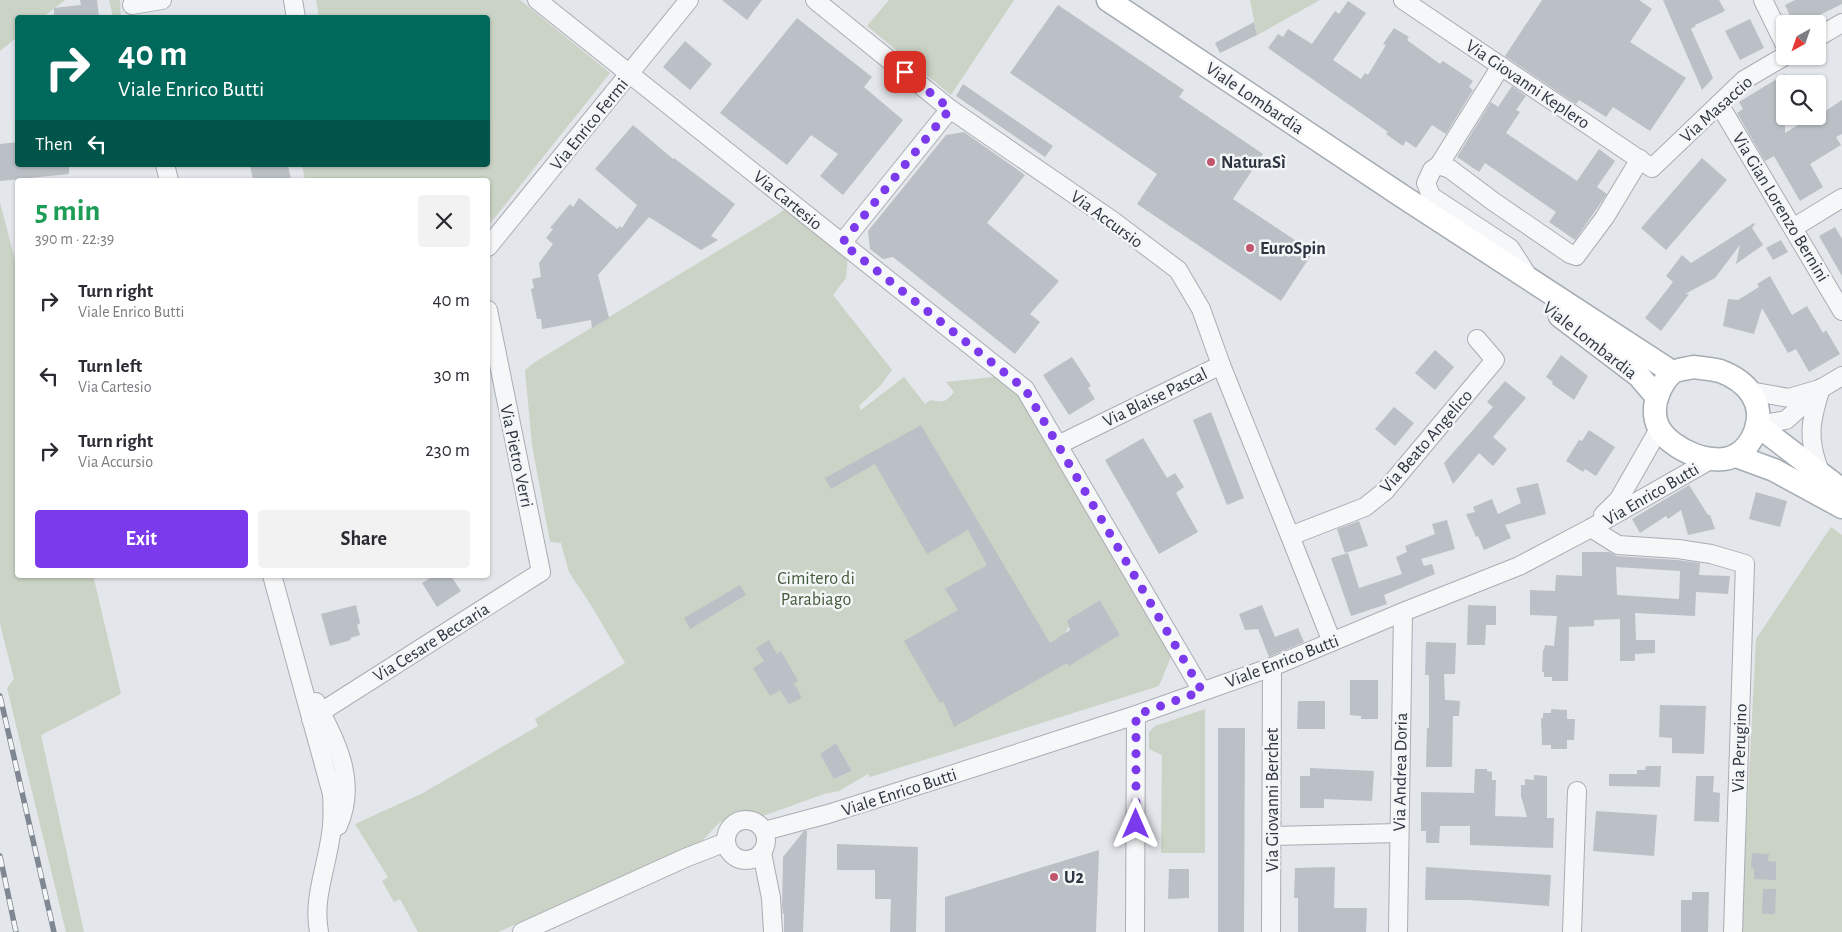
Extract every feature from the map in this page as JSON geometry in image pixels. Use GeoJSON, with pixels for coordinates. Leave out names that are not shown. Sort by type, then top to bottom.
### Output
{"type":"FeatureCollection","features":[{"type":"Feature","properties":{"kind":"main road","name":"Viale Lombardia"},"geometry":{"type":"LineString","coordinates":[[1108,0],[1402,196],[1672,372]]}},
{"type":"Feature","properties":{"kind":"main road","name":"Viale Lombardia"},"geometry":{"type":"LineString","coordinates":[[1402,196],[1639,376],[1656,397]]}},
{"type":"Feature","properties":{"kind":"main road"},"geometry":{"type":"LineString","coordinates":[[1736,456],[1753,437],[1757,425],[1759,408],[1750,391],[1736,380],[1719,371],[1693,367],[1672,372],[1662,383],[1656,397],[1654,414],[1659,429],[1672,443],[1693,455],[1712,459],[1736,456],[1774,470],[1842,507]]}},
{"type":"Feature","properties":{"kind":"main road"},"geometry":{"type":"LineString","coordinates":[[1757,425],[1842,490]]}},
{"type":"Feature","properties":{"kind":"street"},"geometry":{"type":"LineString","coordinates":[[133,7],[162,0]]}},
{"type":"Feature","properties":{"kind":"street"},"geometry":{"type":"LineString","coordinates":[[292,0],[295,15]]}},
{"type":"Feature","properties":{"kind":"street","name":"Via Cartesio"},"geometry":{"type":"LineString","coordinates":[[537,0],[1025,389],[1202,691]]}},
{"type":"Feature","properties":{"kind":"street","name":"Via Enrico Fermi"},"geometry":{"type":"LineString","coordinates":[[490,245],[689,0]]}},
{"type":"Feature","properties":{"kind":"street","name":"Via Accursio"},"geometry":{"type":"LineString","coordinates":[[815,0],[950,109],[1113,221],[1178,270],[1201,309],[1221,365]]}},
{"type":"Feature","properties":{"kind":"street","name":"Via Giovanni Keplero"},"geometry":{"type":"LineString","coordinates":[[1403,0],[1646,164]]}},
{"type":"Feature","properties":{"kind":"street"},"geometry":{"type":"LineString","coordinates":[[1763,0],[1776,27]]}},
{"type":"Feature","properties":{"kind":"street"},"geometry":{"type":"LineString","coordinates":[[1826,32],[1842,22]]}},
{"type":"Feature","properties":{"kind":"street","name":"Via Masaccio"},"geometry":{"type":"LineString","coordinates":[[1439,165],[1450,169],[1523,222],[1570,254],[1576,256],[1646,164],[1719,104],[1744,80],[1776,61]]}},
{"type":"Feature","properties":{"kind":"street"},"geometry":{"type":"LineString","coordinates":[[1501,66],[1439,165],[1432,170],[1426,183],[1431,196],[1510,248],[1531,281]]}},
{"type":"Feature","properties":{"kind":"street","name":"Via Gian Lorenzo Bernini"},"geometry":{"type":"LineString","coordinates":[[1719,104],[1842,311]]}},
{"type":"Feature","properties":{"kind":"street"},"geometry":{"type":"LineString","coordinates":[[842,243],[950,109]]}},
{"type":"Feature","properties":{"kind":"street"},"geometry":{"type":"LineString","coordinates":[[1793,228],[1842,198]]}},
{"type":"Feature","properties":{"kind":"street","name":"Via Pietro Verri"},"geometry":{"type":"LineString","coordinates":[[490,320],[541,572]]}},
{"type":"Feature","properties":{"kind":"street","name":"Via Beato Angelico"},"geometry":{"type":"LineString","coordinates":[[1290,536],[1365,507],[1385,491],[1495,360],[1477,339]]}},
{"type":"Feature","properties":{"kind":"street","name":"Via Blaise Pascal"},"geometry":{"type":"LineString","coordinates":[[1058,445],[1221,365],[1290,536]]}},
{"type":"Feature","properties":{"kind":"street"},"geometry":{"type":"LineString","coordinates":[[1757,425],[1786,420],[1822,388],[1842,376]]}},
{"type":"Feature","properties":{"kind":"street"},"geometry":{"type":"LineString","coordinates":[[1750,391],[1789,398],[1822,388]]}},
{"type":"Feature","properties":{"kind":"street"},"geometry":{"type":"LineString","coordinates":[[1820,472],[1812,453],[1810,432],[1814,409],[1822,388]]}},
{"type":"Feature","properties":{"kind":"street","name":"Via Enrico Butti"},"geometry":{"type":"LineString","coordinates":[[1591,528],[1619,499],[1659,429]]}},
{"type":"Feature","properties":{"kind":"street","name":"Via Enrico Butti"},"geometry":{"type":"LineString","coordinates":[[1591,528],[1712,459]]}},
{"type":"Feature","properties":{"kind":"street","name":"Via Perugino"},"geometry":{"type":"LineString","coordinates":[[1591,528],[1618,544],[1687,550],[1711,554],[1746,564],[1733,932]]}},
{"type":"Feature","properties":{"kind":"street","name":"Viale Enrico Butti"},"geometry":{"type":"LineString","coordinates":[[764,831],[837,811],[1136,715],[1272,667],[1519,566],[1591,528]]}},
{"type":"Feature","properties":{"kind":"street"},"geometry":{"type":"LineString","coordinates":[[1290,536],[1332,642]]}},
{"type":"Feature","properties":{"kind":"street","name":"Via Cesare Beccaria"},"geometry":{"type":"LineString","coordinates":[[316,716],[541,572]]}},
{"type":"Feature","properties":{"kind":"street"},"geometry":{"type":"LineString","coordinates":[[268,578],[277,596]]}},
{"type":"Feature","properties":{"kind":"street"},"geometry":{"type":"LineString","coordinates":[[273,578],[298,671],[316,716],[340,752],[345,775],[347,794],[343,813],[330,842],[322,874],[316,916],[319,932]]}},
{"type":"Feature","properties":{"kind":"street","name":"Via Andrea Doria"},"geometry":{"type":"LineString","coordinates":[[1398,932],[1403,612]]}},
{"type":"Feature","properties":{"kind":"street","name":"Via Giovanni Berchet"},"geometry":{"type":"LineString","coordinates":[[1271,932],[1272,667]]}},
{"type":"Feature","properties":{"kind":"street"},"geometry":{"type":"LineString","coordinates":[[1135,932],[1136,715]]}},
{"type":"Feature","properties":{"kind":"street"},"geometry":{"type":"LineString","coordinates":[[1572,932],[1577,791]]}},
{"type":"Feature","properties":{"kind":"street"},"geometry":{"type":"LineString","coordinates":[[737,821],[753,821],[759,824],[764,831],[766,838],[765,847],[762,853],[755,858],[748,860],[739,859],[728,848],[726,836],[730,827],[737,821]]}},
{"type":"Feature","properties":{"kind":"street"},"geometry":{"type":"LineString","coordinates":[[1272,836],[1399,833]]}},
{"type":"Feature","properties":{"kind":"street"},"geometry":{"type":"LineString","coordinates":[[522,932],[685,858],[726,842]]}},
{"type":"Feature","properties":{"kind":"street"},"geometry":{"type":"LineString","coordinates":[[762,853],[771,898],[773,932]]}},
{"type":"Feature","properties":{"kind":"green space"},"geometry":{"type":"Polygon","coordinates":[[[0,0],[65,0],[46,15],[15,15],[15,39],[0,51],[0,0]]]}},
{"type":"Feature","properties":{"kind":"green space"},"geometry":{"type":"Polygon","coordinates":[[[109,0],[120,0],[121,15],[113,15],[109,0]]]}},
{"type":"Feature","properties":{"kind":"green space"},"geometry":{"type":"Polygon","coordinates":[[[316,0],[520,0],[610,73],[490,223],[490,178],[305,178],[302,167],[490,167],[490,15],[319,15],[316,0]]]}},
{"type":"Feature","properties":{"kind":"green space"},"geometry":{"type":"Polygon","coordinates":[[[889,0],[1014,0],[951,95],[867,26],[889,0]]]}},
{"type":"Feature","properties":{"kind":"green space"},"geometry":{"type":"Polygon","coordinates":[[[1250,0],[1320,0],[1257,35],[1250,0]]]}},
{"type":"Feature","properties":{"kind":"green space"},"geometry":{"type":"Polygon","coordinates":[[[0,203],[15,259],[15,578],[94,578],[121,694],[41,735],[84,932],[66,932],[7,688],[14,679],[0,624],[0,203]]]}},
{"type":"Feature","properties":{"kind":"green space","name":"Cimitero di Parabiago"},"geometry":{"type":"Polygon","coordinates":[[[789,206],[848,255],[846,278],[833,295],[892,370],[880,386],[859,406],[861,410],[904,377],[925,404],[931,400],[944,401],[949,398],[954,392],[946,382],[1002,376],[1022,394],[1173,652],[1159,686],[870,777],[868,774],[839,791],[824,794],[763,816],[756,817],[739,814],[728,818],[717,825],[706,838],[695,846],[498,932],[418,932],[400,899],[394,902],[382,881],[388,877],[355,824],[423,793],[538,726],[535,719],[625,663],[569,572],[561,543],[550,542],[532,445],[525,370],[535,362],[789,206]],[[1100,600],[1067,620],[1069,626],[1065,633],[1070,665],[1120,635],[1100,600]],[[836,743],[820,754],[835,779],[852,771],[836,743]]]}},
{"type":"Feature","properties":{"kind":"green space"},"geometry":{"type":"Polygon","coordinates":[[[1831,527],[1842,535],[1842,932],[1741,932],[1756,639],[1831,527]]]}},
{"type":"Feature","properties":{"kind":"green space"},"geometry":{"type":"Polygon","coordinates":[[[1205,709],[1205,853],[1161,853],[1162,755],[1149,749],[1149,732],[1155,726],[1205,709]]]}},
{"type":"Feature","properties":{"kind":"building"},"geometry":{"type":"Polygon","coordinates":[[[80,0],[97,0],[99,15],[54,15],[54,8],[81,5],[80,0]]]}},
{"type":"Feature","properties":{"kind":"building"},"geometry":{"type":"Polygon","coordinates":[[[722,0],[762,0],[747,20],[722,0]]]}},
{"type":"Feature","properties":{"kind":"building"},"geometry":{"type":"Polygon","coordinates":[[[1542,0],[1639,0],[1652,9],[1630,42],[1686,78],[1650,131],[1613,107],[1606,117],[1579,100],[1576,104],[1505,56],[1542,0]]]}},
{"type":"Feature","properties":{"kind":"building"},"geometry":{"type":"Polygon","coordinates":[[[1663,0],[1719,0],[1725,11],[1695,25],[1691,29],[1713,78],[1702,90],[1663,0]]]}},
{"type":"Feature","properties":{"kind":"building"},"geometry":{"type":"Polygon","coordinates":[[[1795,0],[1842,0],[1842,4],[1819,15],[1790,15],[1785,5],[1795,0]]]}},
{"type":"Feature","properties":{"kind":"building"},"geometry":{"type":"Polygon","coordinates":[[[1348,1],[1366,13],[1333,60],[1361,79],[1365,73],[1368,75],[1386,45],[1383,44],[1394,28],[1409,37],[1407,40],[1440,64],[1443,61],[1473,81],[1469,87],[1473,90],[1446,134],[1432,125],[1416,148],[1406,141],[1403,146],[1386,134],[1388,132],[1268,48],[1278,34],[1283,37],[1288,29],[1312,44],[1335,11],[1339,14],[1348,1]]]}},
{"type":"Feature","properties":{"kind":"building"},"geometry":{"type":"Polygon","coordinates":[[[1058,5],[1184,90],[1179,97],[1263,154],[1233,199],[1313,252],[1281,301],[1137,204],[1157,174],[1010,73],[1058,5]]]}},
{"type":"Feature","properties":{"kind":"building"},"geometry":{"type":"Polygon","coordinates":[[[797,18],[872,77],[864,87],[903,120],[843,195],[820,176],[838,154],[811,135],[787,165],[720,113],[797,18]]]}},
{"type":"Feature","properties":{"kind":"building"},"geometry":{"type":"Polygon","coordinates":[[[1750,19],[1764,48],[1740,60],[1725,31],[1750,19]]]}},
{"type":"Feature","properties":{"kind":"building"},"geometry":{"type":"Polygon","coordinates":[[[1254,22],[1257,35],[1220,53],[1215,43],[1254,22]]]}},
{"type":"Feature","properties":{"kind":"building"},"geometry":{"type":"Polygon","coordinates":[[[685,41],[712,64],[690,90],[663,67],[685,41]]]}},
{"type":"Feature","properties":{"kind":"building"},"geometry":{"type":"Polygon","coordinates":[[[1776,79],[1776,125],[1785,125],[1785,133],[1798,125],[1826,125],[1826,111],[1842,100],[1842,134],[1836,137],[1841,145],[1810,164],[1823,187],[1800,201],[1774,156],[1765,161],[1737,113],[1743,109],[1739,102],[1776,79]]]}},
{"type":"Feature","properties":{"kind":"building"},"geometry":{"type":"Polygon","coordinates":[[[963,84],[1053,146],[1045,157],[956,96],[963,84]]]}},
{"type":"Feature","properties":{"kind":"building"},"geometry":{"type":"Polygon","coordinates":[[[1512,86],[1526,96],[1516,110],[1520,112],[1506,133],[1577,181],[1599,149],[1615,161],[1597,187],[1607,194],[1575,240],[1549,222],[1556,212],[1485,163],[1479,172],[1457,157],[1491,102],[1498,107],[1512,86]]]}},
{"type":"Feature","properties":{"kind":"building"},"geometry":{"type":"Polygon","coordinates":[[[633,125],[673,159],[735,204],[711,236],[718,240],[701,250],[649,217],[598,275],[609,318],[592,328],[591,320],[542,329],[541,319],[537,319],[531,289],[534,288],[532,279],[541,277],[539,263],[553,244],[546,238],[553,229],[550,228],[570,204],[573,207],[579,198],[617,229],[620,226],[622,228],[637,205],[595,169],[633,125]]]}},
{"type":"Feature","properties":{"kind":"building"},"geometry":{"type":"Polygon","coordinates":[[[964,132],[1025,175],[987,223],[1059,281],[1030,314],[1040,322],[1015,354],[893,257],[883,259],[870,249],[868,231],[946,135],[964,132]]]}},
{"type":"Feature","properties":{"kind":"building"},"geometry":{"type":"Polygon","coordinates":[[[15,142],[15,167],[69,167],[69,174],[0,181],[0,144],[15,142]]]}},
{"type":"Feature","properties":{"kind":"building"},"geometry":{"type":"Polygon","coordinates":[[[1702,158],[1727,180],[1666,250],[1641,228],[1702,158]]]}},
{"type":"Feature","properties":{"kind":"building"},"geometry":{"type":"Polygon","coordinates":[[[250,167],[288,167],[291,178],[253,178],[250,167]]]}},
{"type":"Feature","properties":{"kind":"building"},"geometry":{"type":"Polygon","coordinates":[[[1754,223],[1752,228],[1763,245],[1736,264],[1740,245],[1715,278],[1685,294],[1689,294],[1661,331],[1645,318],[1673,282],[1666,276],[1682,255],[1691,263],[1754,223]]]}},
{"type":"Feature","properties":{"kind":"building"},"geometry":{"type":"Polygon","coordinates":[[[1835,227],[1842,239],[1842,276],[1819,236],[1835,227]]]}},
{"type":"Feature","properties":{"kind":"building"},"geometry":{"type":"Polygon","coordinates":[[[1781,240],[1788,252],[1773,260],[1766,248],[1781,240]]]}},
{"type":"Feature","properties":{"kind":"building"},"geometry":{"type":"Polygon","coordinates":[[[1770,276],[1792,315],[1807,306],[1823,333],[1826,330],[1840,354],[1809,372],[1796,349],[1788,353],[1762,308],[1754,334],[1723,326],[1728,299],[1738,300],[1759,287],[1757,284],[1770,276]]]}},
{"type":"Feature","properties":{"kind":"building"},"geometry":{"type":"Polygon","coordinates":[[[1435,350],[1454,367],[1435,390],[1415,373],[1435,350]]]}},
{"type":"Feature","properties":{"kind":"building"},"geometry":{"type":"Polygon","coordinates":[[[1561,355],[1588,376],[1574,400],[1552,384],[1553,382],[1546,377],[1561,355]]]}},
{"type":"Feature","properties":{"kind":"building"},"geometry":{"type":"Polygon","coordinates":[[[1072,357],[1091,386],[1088,388],[1095,399],[1069,415],[1043,375],[1072,357]]]}},
{"type":"Feature","properties":{"kind":"building"},"geometry":{"type":"Polygon","coordinates":[[[1505,381],[1526,398],[1493,437],[1507,449],[1493,466],[1479,453],[1453,484],[1444,463],[1493,407],[1487,402],[1505,381]]]}},
{"type":"Feature","properties":{"kind":"building"},"geometry":{"type":"Polygon","coordinates":[[[1394,407],[1414,423],[1395,446],[1375,429],[1394,407]]]}},
{"type":"Feature","properties":{"kind":"building"},"geometry":{"type":"Polygon","coordinates":[[[1211,412],[1244,498],[1227,505],[1193,420],[1211,412]]]}},
{"type":"Feature","properties":{"kind":"building"},"geometry":{"type":"Polygon","coordinates":[[[921,425],[1050,643],[1070,630],[1067,620],[1100,600],[1120,635],[1069,666],[1067,663],[954,727],[943,701],[940,703],[904,641],[958,610],[945,589],[987,565],[968,530],[927,554],[875,464],[831,489],[825,478],[921,425]]]}},
{"type":"Feature","properties":{"kind":"building"},"geometry":{"type":"Polygon","coordinates":[[[1589,430],[1615,447],[1596,476],[1585,469],[1583,472],[1566,461],[1579,440],[1582,441],[1589,430]]]}},
{"type":"Feature","properties":{"kind":"building"},"geometry":{"type":"Polygon","coordinates":[[[1143,438],[1167,478],[1175,473],[1184,487],[1176,493],[1198,532],[1159,554],[1105,460],[1143,438]]]}},
{"type":"Feature","properties":{"kind":"building"},"geometry":{"type":"Polygon","coordinates":[[[1538,483],[1546,514],[1505,525],[1511,538],[1484,550],[1466,514],[1475,512],[1473,507],[1492,499],[1498,514],[1521,503],[1516,488],[1538,483]]]}},
{"type":"Feature","properties":{"kind":"building"},"geometry":{"type":"Polygon","coordinates":[[[1689,485],[1708,515],[1710,515],[1715,529],[1688,535],[1681,510],[1668,519],[1666,516],[1640,533],[1632,519],[1689,485]]]}},
{"type":"Feature","properties":{"kind":"building"},"geometry":{"type":"Polygon","coordinates":[[[1756,492],[1787,501],[1780,527],[1749,519],[1756,492]]]}},
{"type":"Feature","properties":{"kind":"building"},"geometry":{"type":"Polygon","coordinates":[[[1447,520],[1455,549],[1421,559],[1424,566],[1432,564],[1435,574],[1384,595],[1387,604],[1351,616],[1331,558],[1348,553],[1359,588],[1402,574],[1396,557],[1407,552],[1405,546],[1435,534],[1432,524],[1447,520]]]}},
{"type":"Feature","properties":{"kind":"building"},"geometry":{"type":"Polygon","coordinates":[[[1359,521],[1368,546],[1345,553],[1337,529],[1359,521]]]}},
{"type":"Feature","properties":{"kind":"building"},"geometry":{"type":"Polygon","coordinates":[[[1582,552],[1609,552],[1617,556],[1700,563],[1699,575],[1730,576],[1728,594],[1696,592],[1695,616],[1635,613],[1636,640],[1655,640],[1655,653],[1635,654],[1635,661],[1620,661],[1620,619],[1594,620],[1594,626],[1569,627],[1568,681],[1552,681],[1552,677],[1544,677],[1544,672],[1542,672],[1543,650],[1545,645],[1554,646],[1557,616],[1530,615],[1530,590],[1555,591],[1556,575],[1582,576],[1582,552]],[[1616,567],[1617,595],[1679,599],[1680,571],[1616,567]]]}},
{"type":"Feature","properties":{"kind":"building"},"geometry":{"type":"Polygon","coordinates":[[[430,578],[452,578],[461,591],[437,607],[422,583],[430,578]]]}},
{"type":"Feature","properties":{"kind":"building"},"geometry":{"type":"Polygon","coordinates":[[[740,585],[746,595],[690,629],[684,618],[740,585]]]}},
{"type":"Feature","properties":{"kind":"building"},"geometry":{"type":"Polygon","coordinates":[[[356,605],[360,623],[357,625],[360,635],[350,638],[351,640],[330,646],[321,614],[356,605]]]}},
{"type":"Feature","properties":{"kind":"building"},"geometry":{"type":"Polygon","coordinates":[[[1262,605],[1275,637],[1298,628],[1304,642],[1269,657],[1258,629],[1245,630],[1239,614],[1262,605]]]}},
{"type":"Feature","properties":{"kind":"building"},"geometry":{"type":"Polygon","coordinates":[[[1468,605],[1496,606],[1496,625],[1486,625],[1485,645],[1467,645],[1468,605]]]}},
{"type":"Feature","properties":{"kind":"building"},"geometry":{"type":"Polygon","coordinates":[[[769,640],[777,654],[781,651],[798,681],[794,683],[802,698],[789,704],[780,690],[770,696],[753,668],[764,661],[756,648],[769,640]]]}},
{"type":"Feature","properties":{"kind":"building"},"geometry":{"type":"Polygon","coordinates":[[[1426,642],[1456,643],[1455,674],[1444,674],[1445,700],[1460,701],[1459,716],[1453,716],[1452,767],[1426,767],[1427,728],[1429,728],[1429,675],[1425,675],[1426,642]]]}},
{"type":"Feature","properties":{"kind":"building"},"geometry":{"type":"Polygon","coordinates":[[[1350,680],[1378,680],[1378,719],[1361,719],[1361,716],[1350,715],[1350,680]]]}},
{"type":"Feature","properties":{"kind":"building"},"geometry":{"type":"Polygon","coordinates":[[[1298,701],[1325,701],[1325,729],[1297,729],[1298,701]]]}},
{"type":"Feature","properties":{"kind":"building"},"geometry":{"type":"Polygon","coordinates":[[[1660,705],[1706,706],[1704,754],[1672,753],[1672,738],[1659,737],[1660,705]]]}},
{"type":"Feature","properties":{"kind":"building"},"geometry":{"type":"Polygon","coordinates":[[[1551,709],[1567,710],[1567,719],[1575,719],[1574,740],[1567,740],[1567,749],[1551,749],[1551,745],[1542,745],[1541,718],[1543,718],[1543,713],[1551,713],[1551,709]]]}},
{"type":"Feature","properties":{"kind":"building"},"geometry":{"type":"Polygon","coordinates":[[[1218,728],[1245,728],[1244,932],[1218,932],[1218,728]]]}},
{"type":"Feature","properties":{"kind":"building"},"geometry":{"type":"Polygon","coordinates":[[[836,743],[852,771],[834,779],[820,754],[836,743]]]}},
{"type":"Feature","properties":{"kind":"building"},"geometry":{"type":"Polygon","coordinates":[[[1646,766],[1661,766],[1660,787],[1609,786],[1609,774],[1637,774],[1637,770],[1645,770],[1646,766]]]}},
{"type":"Feature","properties":{"kind":"building"},"geometry":{"type":"Polygon","coordinates":[[[1310,768],[1374,771],[1372,801],[1324,799],[1324,808],[1300,808],[1300,776],[1310,776],[1310,768]]]}},
{"type":"Feature","properties":{"kind":"building"},"geometry":{"type":"Polygon","coordinates":[[[1475,769],[1487,769],[1487,771],[1492,772],[1492,780],[1496,780],[1495,816],[1527,817],[1521,796],[1521,785],[1525,785],[1525,779],[1534,780],[1534,775],[1547,776],[1547,818],[1554,818],[1553,848],[1470,845],[1470,826],[1440,826],[1439,843],[1426,843],[1426,831],[1421,831],[1421,792],[1474,793],[1475,769]]]}},
{"type":"Feature","properties":{"kind":"building"},"geometry":{"type":"Polygon","coordinates":[[[1696,776],[1714,776],[1713,792],[1720,793],[1719,822],[1694,821],[1696,776]]]}},
{"type":"Feature","properties":{"kind":"building"},"geometry":{"type":"Polygon","coordinates":[[[1596,811],[1657,815],[1654,856],[1593,851],[1596,811]]]}},
{"type":"Feature","properties":{"kind":"building"},"geometry":{"type":"Polygon","coordinates":[[[804,831],[807,831],[803,932],[784,932],[782,906],[783,857],[804,831]]]}},
{"type":"Feature","properties":{"kind":"building"},"geometry":{"type":"Polygon","coordinates":[[[837,844],[918,847],[916,932],[890,932],[891,899],[875,899],[875,870],[837,870],[837,844]]]}},
{"type":"Feature","properties":{"kind":"building","name":"U2"},"geometry":{"type":"Polygon","coordinates":[[[1099,850],[1096,932],[945,932],[945,897],[1099,850]]]}},
{"type":"Feature","properties":{"kind":"building"},"geometry":{"type":"Polygon","coordinates":[[[1752,853],[1769,854],[1768,861],[1776,862],[1776,880],[1754,879],[1754,869],[1751,868],[1752,853]]]}},
{"type":"Feature","properties":{"kind":"building"},"geometry":{"type":"Polygon","coordinates":[[[1335,867],[1334,908],[1367,908],[1366,932],[1298,932],[1298,898],[1294,898],[1295,868],[1335,867]]]}},
{"type":"Feature","properties":{"kind":"building"},"geometry":{"type":"Polygon","coordinates":[[[1426,867],[1551,875],[1549,906],[1469,900],[1425,900],[1426,867]]]}},
{"type":"Feature","properties":{"kind":"building"},"geometry":{"type":"Polygon","coordinates":[[[1169,869],[1189,869],[1189,898],[1168,899],[1169,869]]]}},
{"type":"Feature","properties":{"kind":"building"},"geometry":{"type":"Polygon","coordinates":[[[1763,889],[1776,889],[1775,914],[1762,914],[1763,889]]]}},
{"type":"Feature","properties":{"kind":"building"},"geometry":{"type":"Polygon","coordinates":[[[1692,892],[1709,892],[1708,932],[1681,932],[1681,900],[1692,900],[1692,892]]]}},
{"type":"Feature","properties":{"kind":"railway"},"geometry":{"type":"LineString","coordinates":[[0,696],[54,932]]}},
{"type":"Feature","properties":{"kind":"railway"},"geometry":{"type":"LineString","coordinates":[[0,856],[16,932]]}},
{"type":"Feature","properties":{"kind":"place","name":"NaturaSì"},"geometry":{"type":"Point","coordinates":[1211,162]}},
{"type":"Feature","properties":{"kind":"place","name":"EuroSpin"},"geometry":{"type":"Point","coordinates":[1250,248]}},
{"type":"Feature","properties":{"kind":"place","name":"U2"},"geometry":{"type":"Point","coordinates":[1054,877]}},
{"type":"Feature","properties":{"kind":"route"},"geometry":{"type":"LineString","coordinates":[[905,72],[950,109],[842,243],[1025,389],[1202,691],[1136,715],[1136,824]]}}]}
